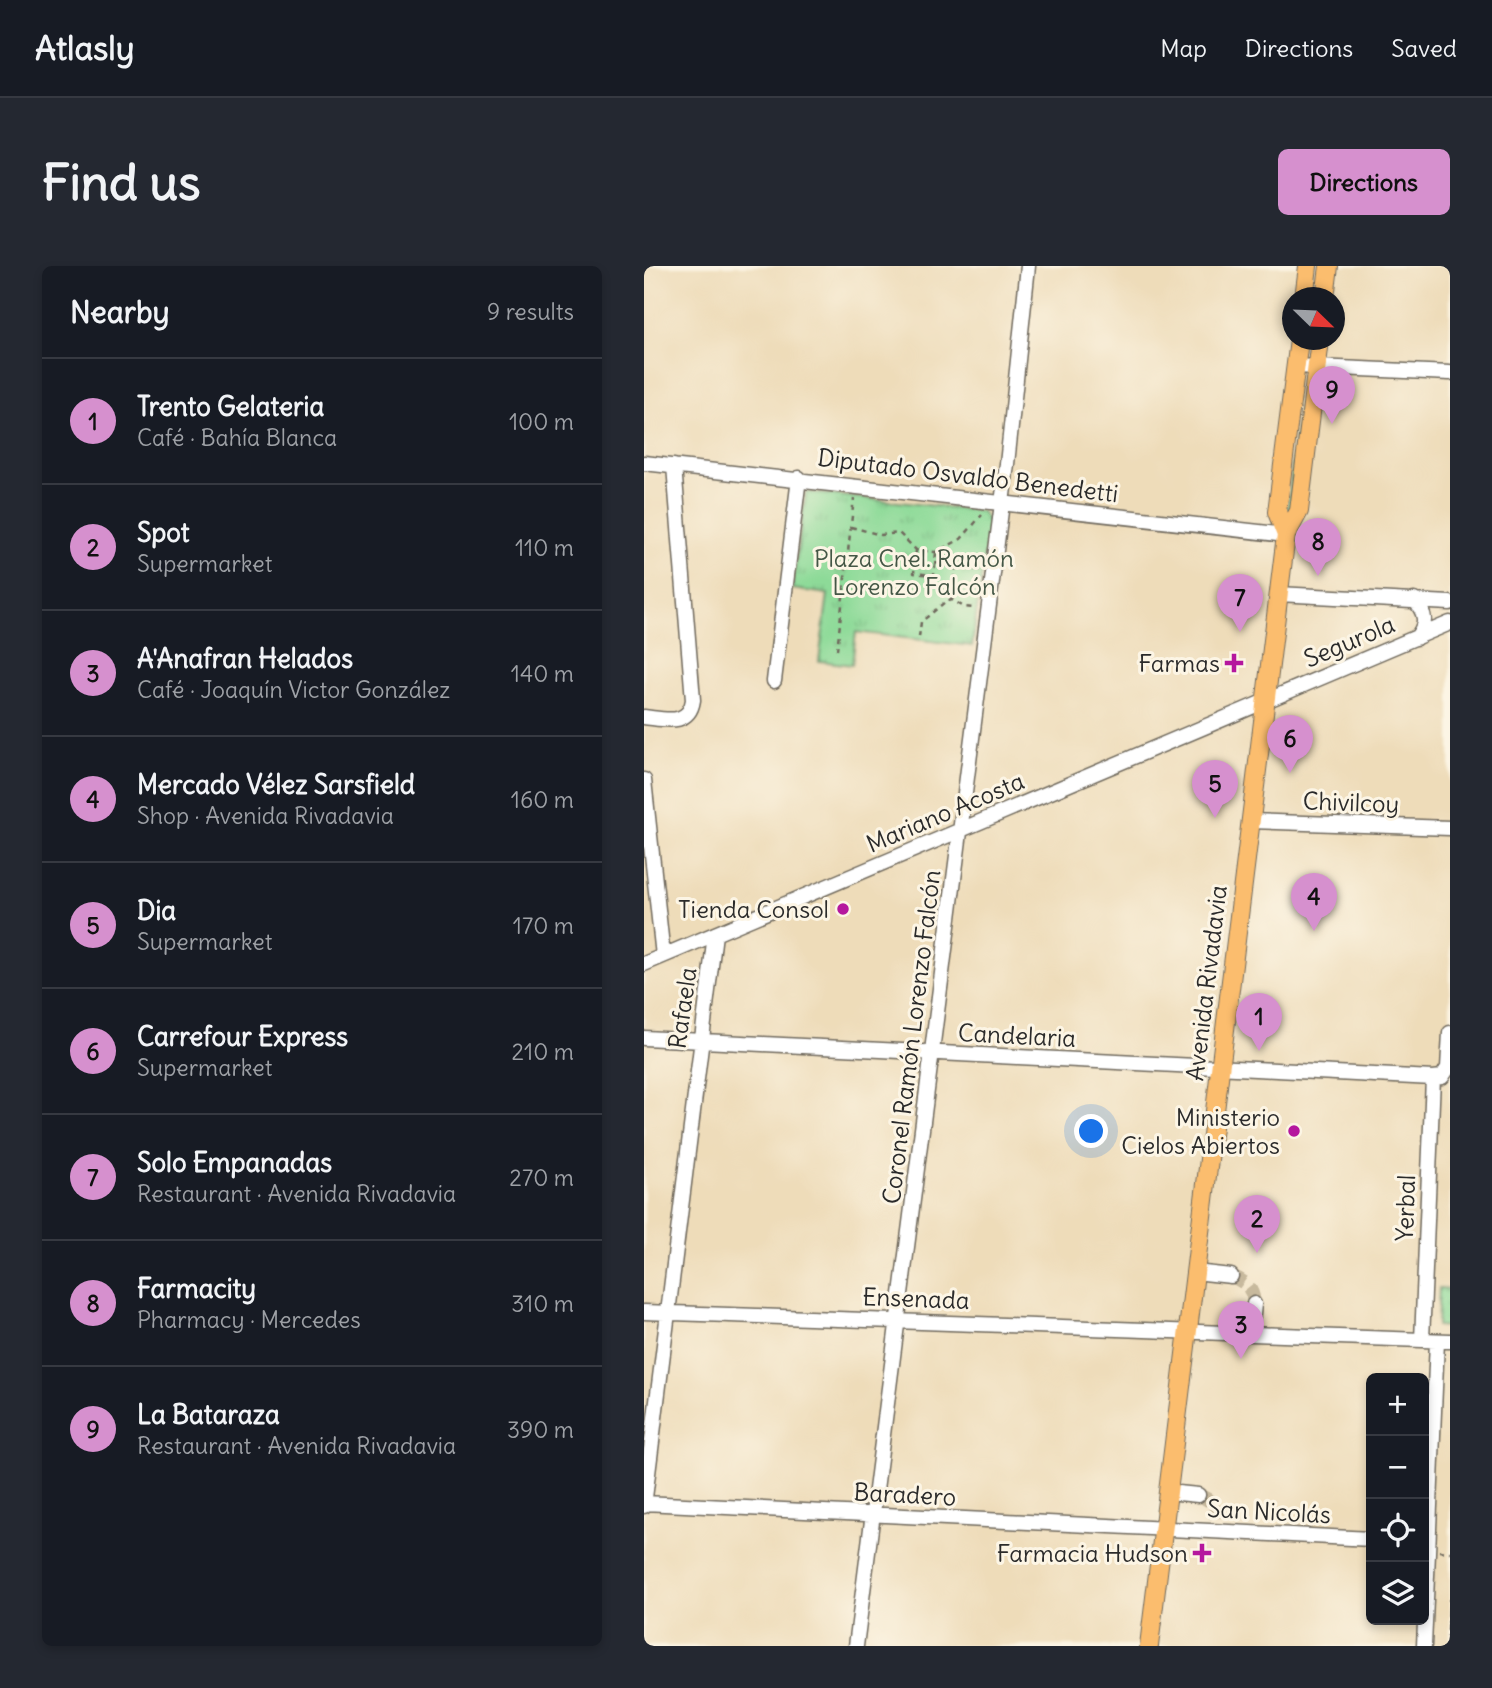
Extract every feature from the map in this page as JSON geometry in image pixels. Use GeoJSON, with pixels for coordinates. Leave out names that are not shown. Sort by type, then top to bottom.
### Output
{"type":"FeatureCollection","features":[{"type":"Feature","properties":{"kind":"main road"},"geometry":{"type":"LineString","coordinates":[[1305,287],[1308,266]]}},
{"type":"Feature","properties":{"kind":"main road"},"geometry":{"type":"LineString","coordinates":[[1326,287],[1329,266]]}},
{"type":"Feature","properties":{"kind":"main road","name":"Avenida Rivadavia"},"geometry":{"type":"LineString","coordinates":[[1286,535],[1277,512],[1297,350]]}},
{"type":"Feature","properties":{"kind":"main road","name":"Avenida Rivadavia"},"geometry":{"type":"LineString","coordinates":[[1149,1646],[1278,594],[1286,535],[1298,511],[1319,350]]}},
{"type":"Feature","properties":{"kind":"street","name":"Coronel Ramón Lorenzo Falcón"},"geometry":{"type":"LineString","coordinates":[[856,1646],[989,610],[1028,266]]}},
{"type":"Feature","properties":{"kind":"street"},"geometry":{"type":"LineString","coordinates":[[1295,366],[1450,373]]}},
{"type":"Feature","properties":{"kind":"street","name":"Diputado Osvaldo Benedetti"},"geometry":{"type":"LineString","coordinates":[[644,463],[855,484],[1286,535]]}},
{"type":"Feature","properties":{"kind":"street"},"geometry":{"type":"LineString","coordinates":[[644,717],[675,720],[689,713],[693,693],[674,466]]}},
{"type":"Feature","properties":{"kind":"street"},"geometry":{"type":"LineString","coordinates":[[774,681],[799,478]]}},
{"type":"Feature","properties":{"kind":"street"},"geometry":{"type":"LineString","coordinates":[[1278,594],[1450,603]]}},
{"type":"Feature","properties":{"kind":"street"},"geometry":{"type":"LineString","coordinates":[[1414,600],[1422,609],[1426,620],[1423,630],[1416,638]]}},
{"type":"Feature","properties":{"kind":"street","name":"Segurola"},"geometry":{"type":"LineString","coordinates":[[1264,701],[1450,622]]}},
{"type":"Feature","properties":{"kind":"street","name":"Mariano Acosta"},"geometry":{"type":"LineString","coordinates":[[644,964],[1264,701]]}},
{"type":"Feature","properties":{"kind":"street","name":"Rafaela"},"geometry":{"type":"LineString","coordinates":[[644,780],[663,956]]}},
{"type":"Feature","properties":{"kind":"street","name":"Chivilcoy"},"geometry":{"type":"LineString","coordinates":[[1250,821],[1450,828]]}},
{"type":"Feature","properties":{"kind":"street","name":"Rafaela"},"geometry":{"type":"LineString","coordinates":[[644,1504],[699,1041],[715,934]]}},
{"type":"Feature","properties":{"kind":"street","name":"Yerbal"},"geometry":{"type":"LineString","coordinates":[[1428,1499],[1436,1341],[1439,1077],[1448,1068],[1450,1033]]}},
{"type":"Feature","properties":{"kind":"street","name":"Candelaria"},"geometry":{"type":"LineString","coordinates":[[644,1038],[1439,1077]]}},
{"type":"Feature","properties":{"kind":"street"},"geometry":{"type":"LineString","coordinates":[[1195,1272],[1231,1276]]}},
{"type":"Feature","properties":{"kind":"street"},"geometry":{"type":"LineString","coordinates":[[1251,1333],[1254,1304]]}},
{"type":"Feature","properties":{"kind":"street","name":"Ensenada"},"geometry":{"type":"LineString","coordinates":[[644,1312],[1436,1341]]}},
{"type":"Feature","properties":{"kind":"street"},"geometry":{"type":"LineString","coordinates":[[1168,1492],[1198,1495]]}},
{"type":"Feature","properties":{"kind":"street","name":"Baradero"},"geometry":{"type":"LineString","coordinates":[[644,1504],[1164,1529]]}},
{"type":"Feature","properties":{"kind":"street","name":"San Nicolás"},"geometry":{"type":"LineString","coordinates":[[1164,1529],[1215,1525],[1366,1539]]}},
{"type":"Feature","properties":{"kind":"street","name":"Yerbal"},"geometry":{"type":"LineString","coordinates":[[1424,1646],[1426,1562]]}},
{"type":"Feature","properties":{"kind":"path"},"geometry":{"type":"LineString","coordinates":[[837,650],[855,484]]}},
{"type":"Feature","properties":{"kind":"path"},"geometry":{"type":"LineString","coordinates":[[850,527],[881,534],[899,533],[916,550],[936,552],[961,539],[978,517],[1002,501]]}},
{"type":"Feature","properties":{"kind":"path"},"geometry":{"type":"LineString","coordinates":[[916,550],[914,573],[934,575],[936,552]]}},
{"type":"Feature","properties":{"kind":"path"},"geometry":{"type":"LineString","coordinates":[[935,564],[993,571]]}},
{"type":"Feature","properties":{"kind":"path"},"geometry":{"type":"LineString","coordinates":[[919,637],[921,622],[951,600],[956,566]]}},
{"type":"Feature","properties":{"kind":"path"},"geometry":{"type":"LineString","coordinates":[[951,600],[964,607],[989,610]]}},
{"type":"Feature","properties":{"kind":"green space"},"geometry":{"type":"Polygon","coordinates":[[[1302,388],[1306,389],[1291,510],[1287,510],[1302,388]]]}},
{"type":"Feature","properties":{"kind":"green space","name":"Plaza Cnel. Ramón Lorenzo Falcón"},"geometry":{"type":"Polygon","coordinates":[[[806,492],[981,511],[989,521],[972,646],[856,632],[852,665],[819,661],[828,594],[792,589],[806,492]]]}},
{"type":"Feature","properties":{"kind":"green space"},"geometry":{"type":"Polygon","coordinates":[[[1439,1288],[1450,1289],[1450,1327],[1437,1326],[1439,1288]]]}},
{"type":"Feature","properties":{"kind":"tunnel"},"geometry":{"type":"LineString","coordinates":[[1231,1276],[1248,1286],[1254,1304]]}},
{"type":"Feature","properties":{"kind":"tunnel"},"geometry":{"type":"LineString","coordinates":[[1198,1495],[1212,1503],[1216,1518]]}},
{"type":"Feature","properties":{"kind":"railway"},"geometry":{"type":"LineString","coordinates":[[1448,1646],[1450,1599]]}},
{"type":"Feature","properties":{"kind":"place","name":"La Bataraza"},"geometry":{"type":"Point","coordinates":[1332,424]}},
{"type":"Feature","properties":{"kind":"place","name":"Farmacity"},"geometry":{"type":"Point","coordinates":[1318,576]}},
{"type":"Feature","properties":{"kind":"place","name":"Solo Empanadas"},"geometry":{"type":"Point","coordinates":[1240,632]}},
{"type":"Feature","properties":{"kind":"place","name":"Farmas"},"geometry":{"type":"Point","coordinates":[1234,663]}},
{"type":"Feature","properties":{"kind":"place","name":"Carrefour Express"},"geometry":{"type":"Point","coordinates":[1290,773]}},
{"type":"Feature","properties":{"kind":"place","name":"Dia"},"geometry":{"type":"Point","coordinates":[1215,818]}},
{"type":"Feature","properties":{"kind":"place","name":"Tienda Consol"},"geometry":{"type":"Point","coordinates":[843,909]}},
{"type":"Feature","properties":{"kind":"place","name":"Mercado Vélez Sarsfield"},"geometry":{"type":"Point","coordinates":[1314,931]}},
{"type":"Feature","properties":{"kind":"place","name":"Trento Gelateria"},"geometry":{"type":"Point","coordinates":[1259,1051]}},
{"type":"Feature","properties":{"kind":"place","name":"Ministerio Cielos Abiertos"},"geometry":{"type":"Point","coordinates":[1294,1131]}},
{"type":"Feature","properties":{"kind":"place","name":"Spot"},"geometry":{"type":"Point","coordinates":[1257,1253]}},
{"type":"Feature","properties":{"kind":"place","name":"A'Anafran Helados"},"geometry":{"type":"Point","coordinates":[1241,1359]}},
{"type":"Feature","properties":{"kind":"place","name":"Farmacia Hudson"},"geometry":{"type":"Point","coordinates":[1202,1553]}}]}
